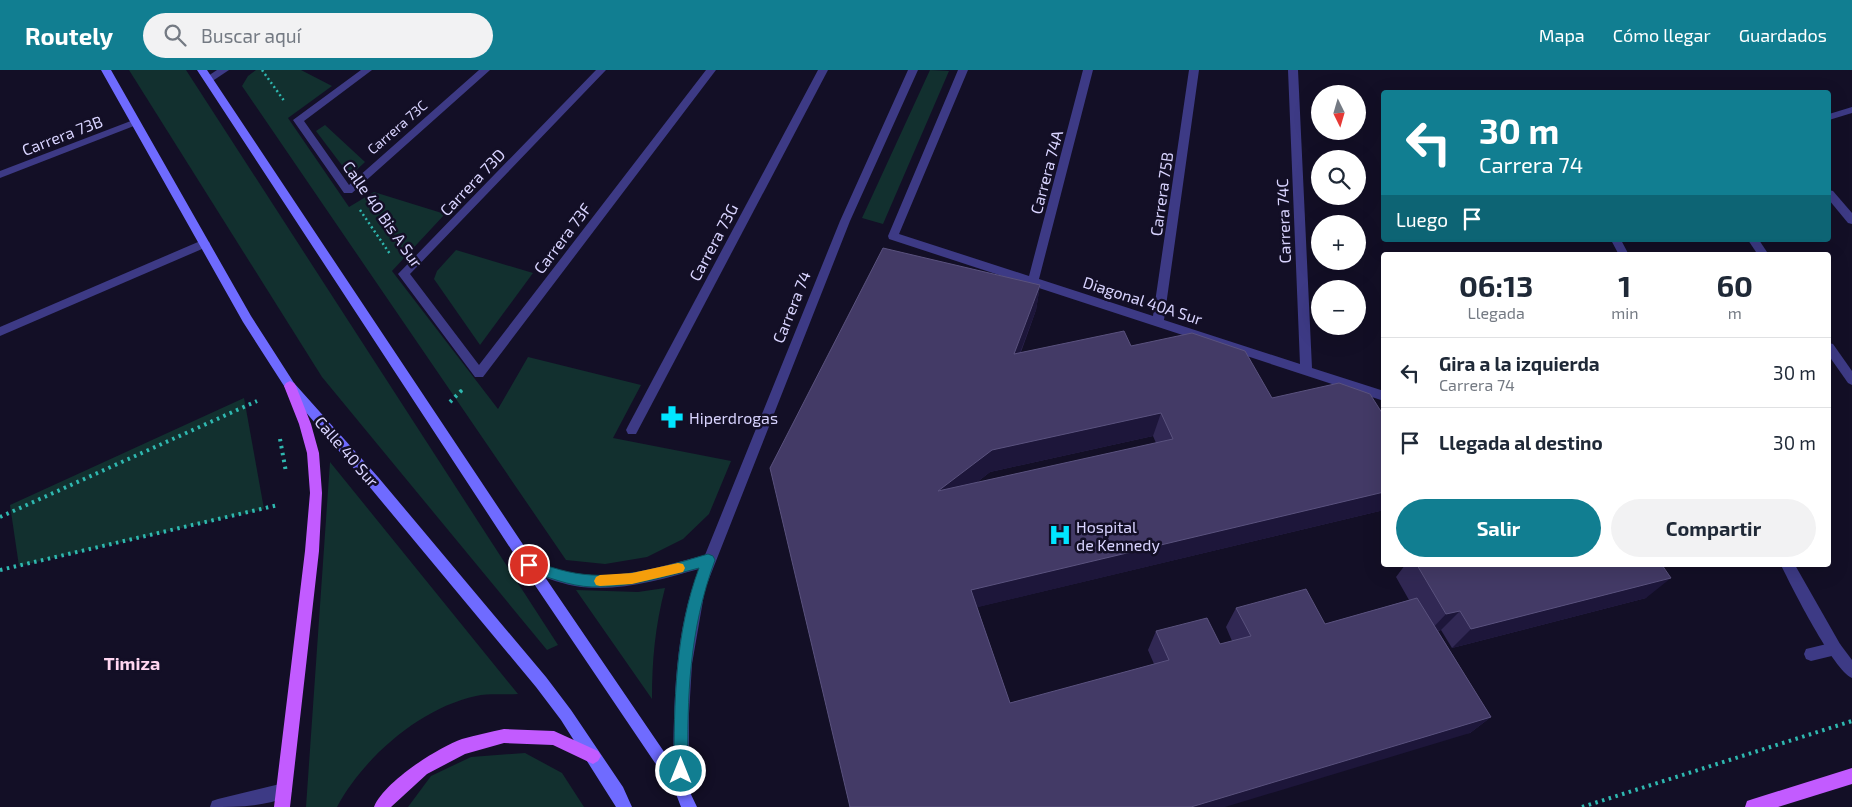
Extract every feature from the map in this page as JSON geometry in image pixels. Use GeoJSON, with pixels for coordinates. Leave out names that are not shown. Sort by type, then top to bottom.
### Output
{"type":"FeatureCollection","features":[{"type":"Feature","properties":{"kind":"main road"},"geometry":{"type":"LineString","coordinates":[[282,807],[312,551],[316,493],[313,453],[305,424],[290,386]]}},
{"type":"Feature","properties":{"kind":"main road"},"geometry":{"type":"LineString","coordinates":[[382,807],[388,798],[422,769],[462,747],[504,736],[554,738],[593,756]]}},
{"type":"Feature","properties":{"kind":"main road"},"geometry":{"type":"LineString","coordinates":[[1753,807],[1852,776]]}},
{"type":"Feature","properties":{"kind":"street","name":"Calle 40 Sur"},"geometry":{"type":"LineString","coordinates":[[106,70],[247,319],[290,386],[373,481],[541,682],[593,756],[624,807]]}},
{"type":"Feature","properties":{"kind":"street"},"geometry":{"type":"LineString","coordinates":[[224,70],[205,75],[529,565],[681,789],[689,807]]}},
{"type":"Feature","properties":{"kind":"street"},"geometry":{"type":"LineString","coordinates":[[298,120],[367,70]]}},
{"type":"Feature","properties":{"kind":"street","name":"Carrera 73C"},"geometry":{"type":"LineString","coordinates":[[348,191],[485,70]]}},
{"type":"Feature","properties":{"kind":"street","name":"Carrera 73D"},"geometry":{"type":"LineString","coordinates":[[404,274],[601,70]]}},
{"type":"Feature","properties":{"kind":"street","name":"Carrera 73F"},"geometry":{"type":"LineString","coordinates":[[479,374],[711,70]]}},
{"type":"Feature","properties":{"kind":"street","name":"Carrera 73G"},"geometry":{"type":"LineString","coordinates":[[632,430],[822,70]]}},
{"type":"Feature","properties":{"kind":"street","name":"Carrera 74"},"geometry":{"type":"LineString","coordinates":[[681,789],[681,715],[686,642],[698,589],[845,221],[913,70]]}},
{"type":"Feature","properties":{"kind":"street","name":"Diagonal 40A Sur"},"geometry":{"type":"LineString","coordinates":[[963,70],[893,236],[1381,395]]}},
{"type":"Feature","properties":{"kind":"street","name":"Carrera 74A"},"geometry":{"type":"LineString","coordinates":[[1033,282],[1088,70]]}},
{"type":"Feature","properties":{"kind":"street","name":"Carrera 75B"},"geometry":{"type":"LineString","coordinates":[[1158,322],[1194,70]]}},
{"type":"Feature","properties":{"kind":"street","name":"Carrera 74C"},"geometry":{"type":"LineString","coordinates":[[1293,70],[1306,370]]}},
{"type":"Feature","properties":{"kind":"street"},"geometry":{"type":"LineString","coordinates":[[1831,115],[1852,110]]}},
{"type":"Feature","properties":{"kind":"street","name":"Calle 40 Bis A Sur"},"geometry":{"type":"LineString","coordinates":[[298,120],[348,191]]}},
{"type":"Feature","properties":{"kind":"street","name":"Carrera 73B"},"geometry":{"type":"LineString","coordinates":[[0,175],[136,122]]}},
{"type":"Feature","properties":{"kind":"street"},"geometry":{"type":"LineString","coordinates":[[1831,195],[1852,220]]}},
{"type":"Feature","properties":{"kind":"street"},"geometry":{"type":"LineString","coordinates":[[0,332],[204,243]]}},
{"type":"Feature","properties":{"kind":"street","name":"Calle 40 Bis A Sur"},"geometry":{"type":"LineString","coordinates":[[404,274],[479,374]]}},
{"type":"Feature","properties":{"kind":"street"},"geometry":{"type":"LineString","coordinates":[[1831,350],[1852,380]]}},
{"type":"Feature","properties":{"kind":"street"},"geometry":{"type":"LineString","coordinates":[[529,565],[558,576],[592,581],[632,578],[662,573],[708,560]]}},
{"type":"Feature","properties":{"kind":"street"},"geometry":{"type":"LineString","coordinates":[[1789,567],[1835,649],[1852,672]]}},
{"type":"Feature","properties":{"kind":"street"},"geometry":{"type":"LineString","coordinates":[[1811,654],[1835,649]]}},
{"type":"Feature","properties":{"kind":"street"},"geometry":{"type":"LineString","coordinates":[[218,807],[284,790]]}},
{"type":"Feature","properties":{"kind":"path"},"geometry":{"type":"LineString","coordinates":[[262,70],[298,120]]}},
{"type":"Feature","properties":{"kind":"path","name":"Calle 40 Bis A Sur"},"geometry":{"type":"LineString","coordinates":[[348,191],[404,274]]}},
{"type":"Feature","properties":{"kind":"path"},"geometry":{"type":"LineString","coordinates":[[434,421],[445,407],[479,374]]}},
{"type":"Feature","properties":{"kind":"path"},"geometry":{"type":"LineString","coordinates":[[0,517],[257,401]]}},
{"type":"Feature","properties":{"kind":"path"},"geometry":{"type":"LineString","coordinates":[[280,437],[286,473]]}},
{"type":"Feature","properties":{"kind":"path"},"geometry":{"type":"LineString","coordinates":[[0,570],[278,505]]}},
{"type":"Feature","properties":{"kind":"path"},"geometry":{"type":"LineString","coordinates":[[1582,807],[1852,721]]}},
{"type":"Feature","properties":{"kind":"green space"},"geometry":{"type":"Polygon","coordinates":[[[129,70],[186,70],[558,645],[547,650],[322,377],[129,70]]]}},
{"type":"Feature","properties":{"kind":"green space"},"geometry":{"type":"Polygon","coordinates":[[[256,70],[301,70],[332,86],[288,118],[349,207],[374,192],[445,214],[392,271],[498,409],[528,357],[641,385],[613,438],[731,461],[709,514],[683,539],[647,557],[605,564],[566,560],[242,86],[248,76],[256,70]]]}},
{"type":"Feature","properties":{"kind":"green space"},"geometry":{"type":"Polygon","coordinates":[[[930,70],[949,71],[883,224],[862,218],[930,70]]]}},
{"type":"Feature","properties":{"kind":"green space"},"geometry":{"type":"Polygon","coordinates":[[[325,125],[365,162],[350,176],[316,131],[325,125]]]}},
{"type":"Feature","properties":{"kind":"green space"},"geometry":{"type":"Polygon","coordinates":[[[456,250],[533,273],[480,345],[434,279],[437,271],[456,250]]]}},
{"type":"Feature","properties":{"kind":"green space"},"geometry":{"type":"Polygon","coordinates":[[[244,398],[264,509],[19,566],[10,505],[244,398]]]}},
{"type":"Feature","properties":{"kind":"green space"},"geometry":{"type":"Polygon","coordinates":[[[330,462],[518,694],[476,696],[455,702],[434,712],[414,723],[378,754],[348,789],[337,807],[306,807],[330,462]]]}},
{"type":"Feature","properties":{"kind":"green space"},"geometry":{"type":"Polygon","coordinates":[[[665,588],[655,644],[652,699],[576,590],[638,592],[665,588]]]}},
{"type":"Feature","properties":{"kind":"green space"},"geometry":{"type":"Polygon","coordinates":[[[525,753],[562,773],[584,807],[408,807],[431,776],[471,757],[525,753]]]}},
{"type":"Feature","properties":{"kind":"building"},"geometry":{"type":"Polygon","coordinates":[[[883,248],[1040,285],[1014,354],[1124,331],[1131,346],[1192,333],[1245,351],[1272,398],[1339,383],[1370,394],[1381,411],[1381,493],[971,590],[1010,703],[1169,660],[1156,631],[1207,618],[1220,644],[1251,636],[1236,608],[1306,589],[1325,624],[1417,598],[1491,717],[1191,807],[850,807],[770,468],[883,248]],[[1161,413],[992,450],[938,491],[1173,439],[1161,413]]]}},
{"type":"Feature","properties":{"kind":"building"},"geometry":{"type":"Polygon","coordinates":[[[1418,567],[1663,567],[1671,578],[1471,629],[1460,611],[1446,614],[1418,567]]]}},
{"type":"Feature","properties":{"kind":"slow traffic"},"geometry":{"type":"LineString","coordinates":[[600,581],[662,573],[678,568]]}},
{"type":"Feature","properties":{"kind":"place","name":"Hiperdrogas"},"geometry":{"type":"Point","coordinates":[672,417]}},
{"type":"Feature","properties":{"kind":"place","name":"Hospital de Kennedy"},"geometry":{"type":"Point","coordinates":[1060,535]}},
{"type":"Feature","properties":{"kind":"district","name":"Timiza"},"geometry":{"type":"Point","coordinates":[132,663]}},
{"type":"Feature","properties":{"kind":"route"},"geometry":{"type":"LineString","coordinates":[[529,565],[558,576],[592,581],[616,580],[662,573],[708,560],[698,589],[686,642],[681,715],[681,771]]}}]}
